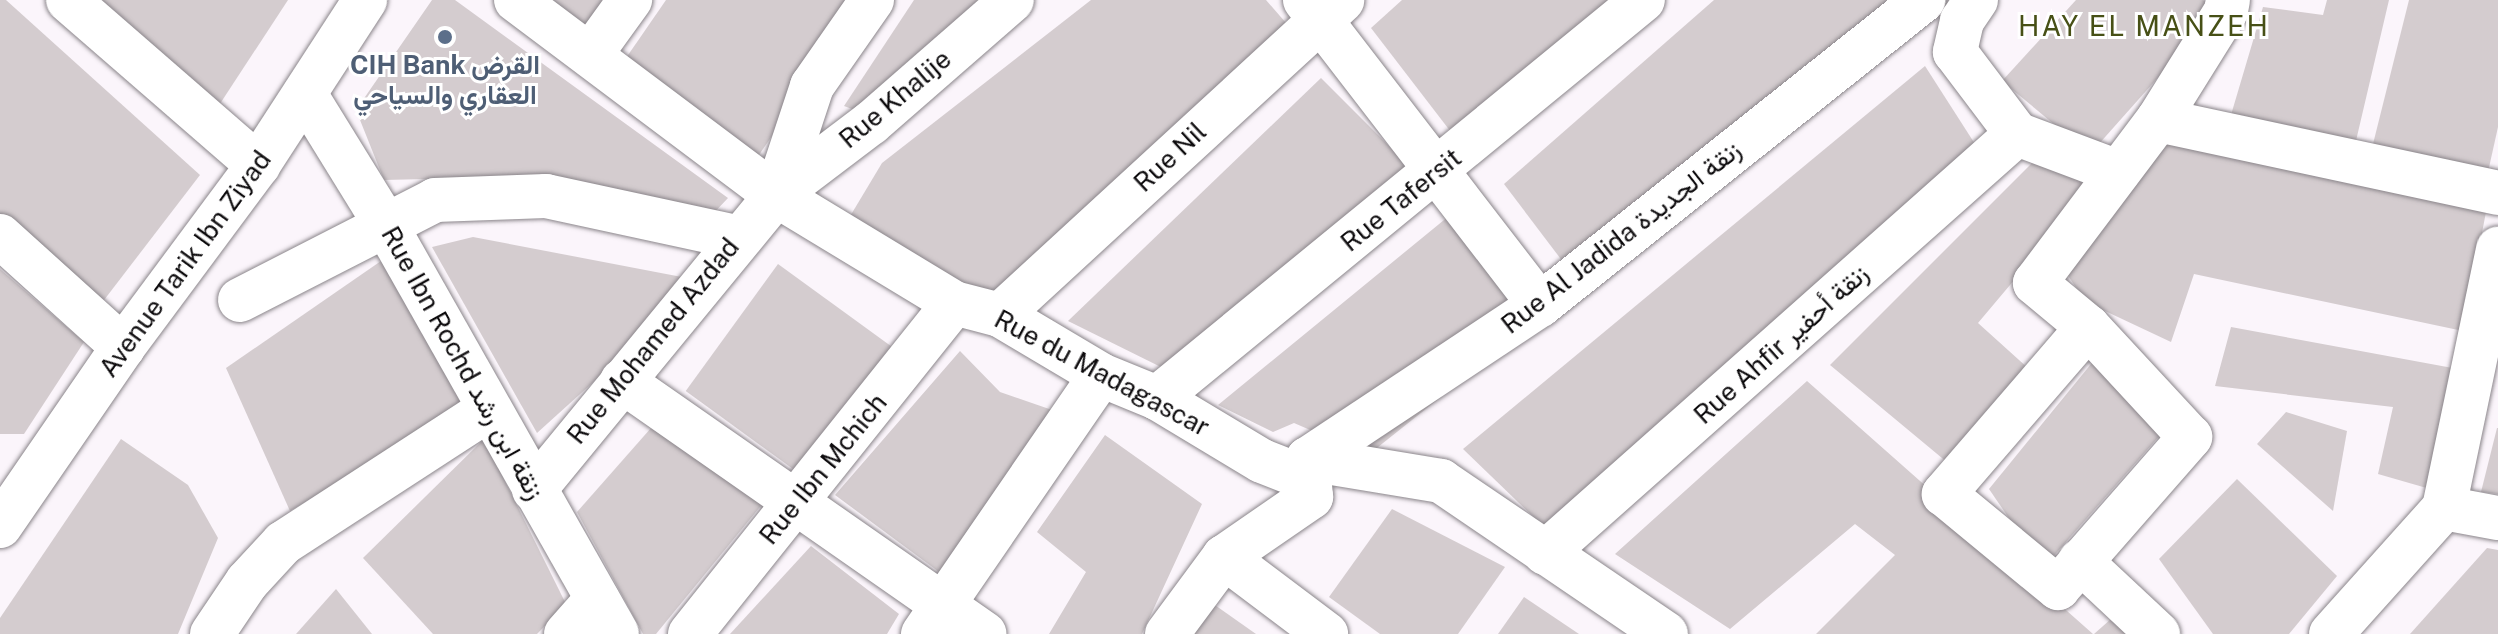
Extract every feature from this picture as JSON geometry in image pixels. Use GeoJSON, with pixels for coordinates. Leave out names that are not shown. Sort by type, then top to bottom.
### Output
{"type":"FeatureCollection","features":[{"type":"Feature","properties":{"kind":"street"},"geometry":{"type":"LineString","coordinates":[[68,0],[258,165]]}},
{"type":"Feature","properties":{"kind":"street","name":"Avenue Tarik Ibn Ziyad"},"geometry":{"type":"LineString","coordinates":[[4,512],[258,165],[365,0]]}},
{"type":"Feature","properties":{"kind":"street","name":"Rue du Madagascar"},"geometry":{"type":"LineString","coordinates":[[516,0],[776,195],[954,303],[1000,315],[1101,375],[1157,398],[1262,461],[1300,476],[1308,459],[1441,481],[1545,553],[1644,629]]}},
{"type":"Feature","properties":{"kind":"street"},"geometry":{"type":"LineString","coordinates":[[591,54],[630,0]]}},
{"type":"Feature","properties":{"kind":"street"},"geometry":{"type":"LineString","coordinates":[[776,195],[812,86],[872,0]]}},
{"type":"Feature","properties":{"kind":"street","name":"Rue Khalije"},"geometry":{"type":"LineString","coordinates":[[776,195],[871,123],[1012,0]]}},
{"type":"Feature","properties":{"kind":"street","name":"Rue Tafersit"},"geometry":{"type":"LineString","coordinates":[[1157,398],[1643,0]]}},
{"type":"Feature","properties":{"kind":"street","name":"Rue Al Jadida زنقة الجديدة"},"geometry":{"type":"LineString","coordinates":[[1308,459],[1540,305],[1924,0]]}},
{"type":"Feature","properties":{"kind":"street"},"geometry":{"type":"LineString","coordinates":[[1976,0],[1962,21],[1955,52],[2017,134],[2118,172]]}},
{"type":"Feature","properties":{"kind":"street"},"geometry":{"type":"LineString","coordinates":[[2088,327],[1944,494],[2058,588],[2190,437],[2088,327],[2035,283],[2158,120],[2226,11],[2228,0]]}},
{"type":"Feature","properties":{"kind":"street"},"geometry":{"type":"LineString","coordinates":[[1322,6],[1434,174],[1540,305]]}},
{"type":"Feature","properties":{"kind":"street","name":"Rue Nil"},"geometry":{"type":"LineString","coordinates":[[1000,315],[1322,6]]}},
{"type":"Feature","properties":{"kind":"street","name":"Rue Ibn Rochd زنقة ابن رشد"},"geometry":{"type":"LineString","coordinates":[[305,94],[387,227],[607,617]]}},
{"type":"Feature","properties":{"kind":"street"},"geometry":{"type":"LineString","coordinates":[[2158,120],[2498,193]]}},
{"type":"Feature","properties":{"kind":"street","name":"Rue Ahfir زنقة أحفير"},"geometry":{"type":"LineString","coordinates":[[1545,553],[2017,134]]}},
{"type":"Feature","properties":{"kind":"street","name":"Rue Mohamed Azdad"},"geometry":{"type":"LineString","coordinates":[[534,490],[736,237],[776,195]]}},
{"type":"Feature","properties":{"kind":"street"},"geometry":{"type":"LineString","coordinates":[[240,300],[435,200],[546,196],[736,237]]}},
{"type":"Feature","properties":{"kind":"street"},"geometry":{"type":"LineString","coordinates":[[0,236],[123,347]]}},
{"type":"Feature","properties":{"kind":"street"},"geometry":{"type":"LineString","coordinates":[[2331,634],[2444,508],[2492,319],[2498,249]]}},
{"type":"Feature","properties":{"kind":"street","name":"Rue Ibn Mchich"},"geometry":{"type":"LineString","coordinates":[[690,634],[954,303]]}},
{"type":"Feature","properties":{"kind":"street"},"geometry":{"type":"LineString","coordinates":[[934,620],[1101,375]]}},
{"type":"Feature","properties":{"kind":"street"},"geometry":{"type":"LineString","coordinates":[[622,381],[798,500],[934,620],[985,634]]}},
{"type":"Feature","properties":{"kind":"street"},"geometry":{"type":"LineString","coordinates":[[212,634],[247,582],[283,543],[488,410]]}},
{"type":"Feature","properties":{"kind":"street"},"geometry":{"type":"LineString","coordinates":[[1167,634],[1224,557],[1311,497],[1308,459]]}},
{"type":"Feature","properties":{"kind":"street"},"geometry":{"type":"LineString","coordinates":[[2444,508],[2498,518]]}},
{"type":"Feature","properties":{"kind":"street"},"geometry":{"type":"LineString","coordinates":[[1224,557],[1326,634]]}},
{"type":"Feature","properties":{"kind":"street"},"geometry":{"type":"LineString","coordinates":[[2080,561],[2158,634]]}},
{"type":"Feature","properties":{"kind":"street"},"geometry":{"type":"LineString","coordinates":[[566,634],[607,617]]}},
{"type":"Feature","properties":{"kind":"building"},"geometry":{"type":"Polygon","coordinates":[[[0,0],[6,0],[200,175],[101,304],[0,218],[0,0]]]}},
{"type":"Feature","properties":{"kind":"building"},"geometry":{"type":"Polygon","coordinates":[[[74,0],[288,0],[212,116],[74,0]]]}},
{"type":"Feature","properties":{"kind":"building"},"geometry":{"type":"Polygon","coordinates":[[[432,0],[455,0],[728,198],[710,217],[548,176],[384,180],[356,110],[432,0]]]}},
{"type":"Feature","properties":{"kind":"building"},"geometry":{"type":"Polygon","coordinates":[[[552,0],[614,0],[590,35],[552,0]]]}},
{"type":"Feature","properties":{"kind":"building"},"geometry":{"type":"Polygon","coordinates":[[[666,0],[865,0],[752,165],[626,58],[666,0]]]}},
{"type":"Feature","properties":{"kind":"building"},"geometry":{"type":"Polygon","coordinates":[[[914,0],[995,0],[868,115],[844,106],[914,0]]]}},
{"type":"Feature","properties":{"kind":"building"},"geometry":{"type":"Polygon","coordinates":[[[1091,0],[1266,0],[1299,38],[993,308],[846,223],[882,163],[1091,0]]]}},
{"type":"Feature","properties":{"kind":"building"},"geometry":{"type":"Polygon","coordinates":[[[1402,0],[1624,0],[1464,149],[1371,28],[1402,0]]]}},
{"type":"Feature","properties":{"kind":"building"},"geometry":{"type":"Polygon","coordinates":[[[1714,0],[1918,0],[1585,291],[1504,184],[1714,0]]]}},
{"type":"Feature","properties":{"kind":"building"},"geometry":{"type":"Polygon","coordinates":[[[2076,0],[2203,0],[2218,10],[2090,154],[2002,81],[2076,0]]]}},
{"type":"Feature","properties":{"kind":"building"},"geometry":{"type":"Polygon","coordinates":[[[2327,0],[2389,0],[2355,145],[2228,125],[2263,7],[2323,15],[2327,0]]]}},
{"type":"Feature","properties":{"kind":"building"},"geometry":{"type":"Polygon","coordinates":[[[2409,0],[2498,0],[2498,127],[2488,172],[2372,148],[2409,0]]]}},
{"type":"Feature","properties":{"kind":"building"},"geometry":{"type":"Polygon","coordinates":[[[1925,66],[1975,144],[1544,527],[1463,449],[1925,66]]]}},
{"type":"Feature","properties":{"kind":"building"},"geometry":{"type":"Polygon","coordinates":[[[1321,78],[1432,189],[1179,376],[1068,321],[1321,78]]]}},
{"type":"Feature","properties":{"kind":"building"},"geometry":{"type":"Polygon","coordinates":[[[2169,141],[2486,212],[2463,331],[2194,274],[2171,342],[2086,302],[2062,267],[2169,141]]]}},
{"type":"Feature","properties":{"kind":"building"},"geometry":{"type":"Polygon","coordinates":[[[2044,151],[2090,190],[1978,323],[2029,369],[1948,463],[1830,365],[2044,151]]]}},
{"type":"Feature","properties":{"kind":"building"},"geometry":{"type":"Polygon","coordinates":[[[1455,211],[1544,315],[1368,455],[1294,423],[1273,432],[1218,405],[1455,211]]]}},
{"type":"Feature","properties":{"kind":"building"},"geometry":{"type":"Polygon","coordinates":[[[473,237],[687,278],[683,301],[537,433],[432,247],[473,237]]]}},
{"type":"Feature","properties":{"kind":"building"},"geometry":{"type":"Polygon","coordinates":[[[381,261],[470,406],[290,511],[226,368],[381,261]]]}},
{"type":"Feature","properties":{"kind":"building"},"geometry":{"type":"Polygon","coordinates":[[[778,264],[895,349],[803,476],[686,391],[778,264]]]}},
{"type":"Feature","properties":{"kind":"building"},"geometry":{"type":"Polygon","coordinates":[[[0,269],[84,342],[24,434],[0,434],[0,269]]]}},
{"type":"Feature","properties":{"kind":"building"},"geometry":{"type":"Polygon","coordinates":[[[2231,327],[2458,369],[2437,491],[2378,474],[2393,407],[2215,386],[2231,327]]]}},
{"type":"Feature","properties":{"kind":"building"},"geometry":{"type":"Polygon","coordinates":[[[960,351],[1000,392],[1055,411],[954,583],[835,495],[960,351]]]}},
{"type":"Feature","properties":{"kind":"building"},"geometry":{"type":"Polygon","coordinates":[[[2100,353],[2162,433],[2043,568],[1989,489],[2100,353]]]}},
{"type":"Feature","properties":{"kind":"building"},"geometry":{"type":"Polygon","coordinates":[[[1807,381],[2093,634],[1816,634],[1895,555],[1855,524],[1730,629],[1615,554],[1807,381]]]}},
{"type":"Feature","properties":{"kind":"building"},"geometry":{"type":"Polygon","coordinates":[[[2286,412],[2347,431],[2333,511],[2257,444],[2286,412]]]}},
{"type":"Feature","properties":{"kind":"building"},"geometry":{"type":"Polygon","coordinates":[[[651,428],[764,502],[656,634],[643,634],[577,512],[651,428]]]}},
{"type":"Feature","properties":{"kind":"building"},"geometry":{"type":"Polygon","coordinates":[[[2498,428],[2498,494],[2481,492],[2498,428]]]}},
{"type":"Feature","properties":{"kind":"building"},"geometry":{"type":"Polygon","coordinates":[[[1105,435],[1202,504],[1142,634],[1049,634],[1086,572],[1037,532],[1105,435]]]}},
{"type":"Feature","properties":{"kind":"building"},"geometry":{"type":"Polygon","coordinates":[[[121,439],[188,485],[218,538],[178,634],[0,634],[0,618],[121,439]]]}},
{"type":"Feature","properties":{"kind":"building"},"geometry":{"type":"Polygon","coordinates":[[[484,439],[566,604],[537,634],[433,634],[363,558],[484,439]]]}},
{"type":"Feature","properties":{"kind":"building"},"geometry":{"type":"Polygon","coordinates":[[[2237,479],[2337,576],[2289,634],[2213,634],[2159,559],[2237,479]]]}},
{"type":"Feature","properties":{"kind":"building"},"geometry":{"type":"Polygon","coordinates":[[[1392,509],[1505,567],[1458,634],[1380,634],[1329,597],[1392,509]]]}},
{"type":"Feature","properties":{"kind":"building"},"geometry":{"type":"Polygon","coordinates":[[[811,546],[899,614],[887,634],[730,634],[811,546]]]}},
{"type":"Feature","properties":{"kind":"building"},"geometry":{"type":"Polygon","coordinates":[[[2487,548],[2498,550],[2498,634],[2410,634],[2487,548]]]}},
{"type":"Feature","properties":{"kind":"building"},"geometry":{"type":"Polygon","coordinates":[[[336,589],[372,634],[296,634],[336,589]]]}},
{"type":"Feature","properties":{"kind":"building"},"geometry":{"type":"Polygon","coordinates":[[[1524,597],[1579,634],[1498,634],[1524,597]]]}},
{"type":"Feature","properties":{"kind":"building"},"geometry":{"type":"Polygon","coordinates":[[[1212,603],[1256,634],[1194,634],[1212,603]]]}},
{"type":"Feature","properties":{"kind":"building"},"geometry":{"type":"Polygon","coordinates":[[[2120,611],[2150,634],[2094,634],[2120,611]]]}},
{"type":"Feature","properties":{"kind":"place","name":"CIH Bank القرض العقاري والسياحي"},"geometry":{"type":"Point","coordinates":[445,37]}},
{"type":"Feature","properties":{"kind":"district","name":"HAY EL MANZEH"},"geometry":{"type":"Point","coordinates":[2144,26]}}]}
